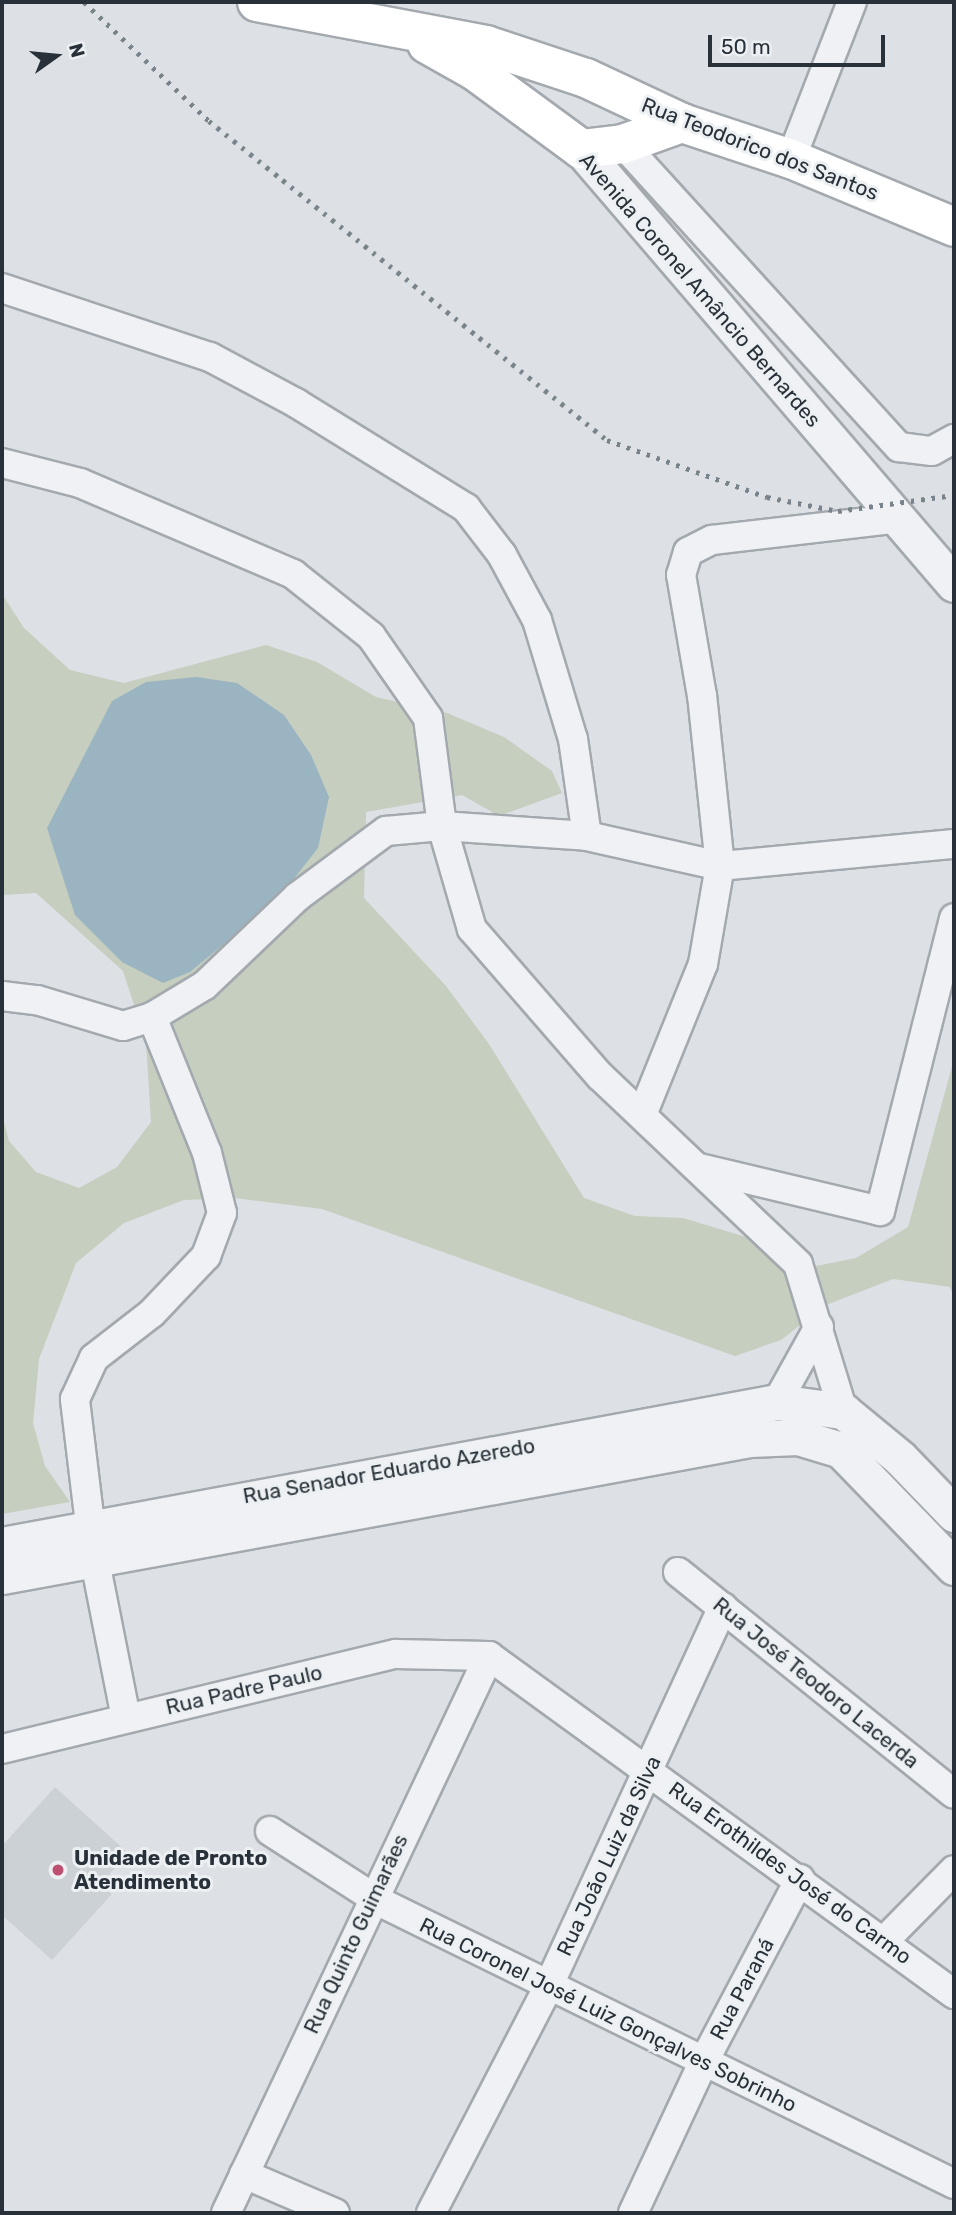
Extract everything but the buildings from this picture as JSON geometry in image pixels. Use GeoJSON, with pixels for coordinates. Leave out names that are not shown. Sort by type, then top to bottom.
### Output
{"type":"FeatureCollection","features":[{"type":"Feature","properties":{"kind":"main road","name":"Rua Teodorico dos Santos"},"geometry":{"type":"LineString","coordinates":[[257,2],[337,8],[388,23],[486,45],[586,78],[682,123],[791,159],[954,227]]}},
{"type":"Feature","properties":{"kind":"main road","name":"Avenida Coronel Amâncio Bernardes"},"geometry":{"type":"LineString","coordinates":[[388,23],[475,71],[581,149]]}},
{"type":"Feature","properties":{"kind":"main road"},"geometry":{"type":"LineString","coordinates":[[543,122],[555,102],[586,78]]}},
{"type":"Feature","properties":{"kind":"main road"},"geometry":{"type":"LineString","coordinates":[[581,149],[623,144],[682,123]]}},
{"type":"Feature","properties":{"kind":"street"},"geometry":{"type":"LineString","coordinates":[[791,159],[852,2]]}},
{"type":"Feature","properties":{"kind":"street","name":"Avenida Coronel Amâncio Bernardes"},"geometry":{"type":"LineString","coordinates":[[623,144],[899,447],[943,445]]}},
{"type":"Feature","properties":{"kind":"street","name":"Avenida Coronel Amâncio Bernardes"},"geometry":{"type":"LineString","coordinates":[[581,149],[894,519],[951,578]]}},
{"type":"Feature","properties":{"kind":"street"},"geometry":{"type":"LineString","coordinates":[[2,288],[210,358],[296,402],[466,508],[502,555],[537,620],[573,739],[587,836]]}},
{"type":"Feature","properties":{"kind":"street"},"geometry":{"type":"LineString","coordinates":[[2,463],[80,483],[293,575],[371,636],[428,718],[442,826],[472,929],[600,1076],[798,1264],[843,1411],[901,1458],[954,1514]]}},
{"type":"Feature","properties":{"kind":"street"},"geometry":{"type":"LineString","coordinates":[[642,1115],[703,964],[720,866],[702,696],[681,575],[688,552],[712,540],[894,519]]}},
{"type":"Feature","properties":{"kind":"street"},"geometry":{"type":"LineString","coordinates":[[2,996],[37,1000],[123,1026],[152,1017],[205,985],[298,897],[386,831],[442,826],[587,836],[720,866],[954,844]]}},
{"type":"Feature","properties":{"kind":"street"},"geometry":{"type":"LineString","coordinates":[[699,1168],[880,1211],[954,918]]}},
{"type":"Feature","properties":{"kind":"street"},"geometry":{"type":"LineString","coordinates":[[126,1718],[92,1542],[75,1398],[94,1358],[152,1313],[206,1256],[222,1213],[207,1153],[152,1017]]}},
{"type":"Feature","properties":{"kind":"street"},"geometry":{"type":"LineString","coordinates":[[777,1402],[819,1327]]}},
{"type":"Feature","properties":{"kind":"street","name":"Rua Senador Eduardo Azeredo"},"geometry":{"type":"LineString","coordinates":[[2,1576],[92,1542],[777,1402],[843,1411]]}},
{"type":"Feature","properties":{"kind":"street","name":"Rua Senador Eduardo Azeredo"},"geometry":{"type":"LineString","coordinates":[[2,1545],[92,1542],[750,1439],[798,1437],[841,1450],[954,1567]]}},
{"type":"Feature","properties":{"kind":"street","name":"Rua José Teodoro Lacerda"},"geometry":{"type":"LineString","coordinates":[[678,1572],[954,1794]]}},
{"type":"Feature","properties":{"kind":"street","name":"Rua João Luiz da Silva"},"geometry":{"type":"LineString","coordinates":[[431,2213],[549,1985],[723,1607]]}},
{"type":"Feature","properties":{"kind":"street","name":"Rua Padre Paulo"},"geometry":{"type":"LineString","coordinates":[[2,1749],[396,1654],[489,1656]]}},
{"type":"Feature","properties":{"kind":"street","name":"Rua Erothildes José do Carmo"},"geometry":{"type":"LineString","coordinates":[[489,1656],[885,1940],[954,1994]]}},
{"type":"Feature","properties":{"kind":"street","name":"Rua Quinto Guimarães"},"geometry":{"type":"LineString","coordinates":[[226,2213],[372,1897],[489,1656]]}},
{"type":"Feature","properties":{"kind":"street","name":"Rua Coronel José Luiz Gonçalves Sobrinho"},"geometry":{"type":"LineString","coordinates":[[270,1831],[372,1897],[703,2063],[954,2184]]}},
{"type":"Feature","properties":{"kind":"street"},"geometry":{"type":"LineString","coordinates":[[885,1940],[954,1870]]}},
{"type":"Feature","properties":{"kind":"street","name":"Rua Paraná"},"geometry":{"type":"LineString","coordinates":[[633,2213],[703,2063],[800,1879]]}},
{"type":"Feature","properties":{"kind":"street"},"geometry":{"type":"LineString","coordinates":[[244,2174],[335,2213]]}},
{"type":"Feature","properties":{"kind":"shaded area","name":"Unidade de Pronto Atendimento"},"geometry":{"type":"Polygon","coordinates":[[[55,1787],[128,1853],[99,1886],[112,1894],[52,1960],[2,1915],[2,1846],[55,1787]]]}},
{"type":"Feature","properties":{"kind":"green space"},"geometry":{"type":"Polygon","coordinates":[[[2,594],[24,628],[70,670],[124,683],[266,645],[317,662],[376,697],[447,713],[504,737],[552,771],[562,793],[499,816],[462,795],[366,812],[364,898],[446,986],[489,1044],[584,1198],[635,1216],[683,1218],[746,1237],[801,1269],[856,1258],[908,1227],[954,1059],[954,1298],[950,1287],[893,1279],[826,1305],[781,1340],[735,1356],[322,1209],[234,1198],[184,1200],[124,1223],[76,1263],[39,1359],[33,1423],[45,1466],[70,1502],[2,1514],[2,1115],[9,1141],[36,1172],[79,1188],[117,1167],[151,1122],[146,1042],[123,971],[36,893],[2,895],[2,594]]]}},
{"type":"Feature","properties":{"kind":"water"},"geometry":{"type":"Polygon","coordinates":[[[196,677],[237,683],[284,715],[311,755],[329,797],[318,848],[278,899],[190,972],[163,983],[122,962],[75,915],[47,828],[112,701],[146,682],[196,677]]]}},
{"type":"Feature","properties":{"kind":"railway"},"geometry":{"type":"LineString","coordinates":[[84,2],[209,121],[607,440],[767,497],[838,511],[954,495]]}},
{"type":"Feature","properties":{"kind":"place","name":"Unidade de Pronto Atendimento"},"geometry":{"type":"Point","coordinates":[58,1870]}}]}
